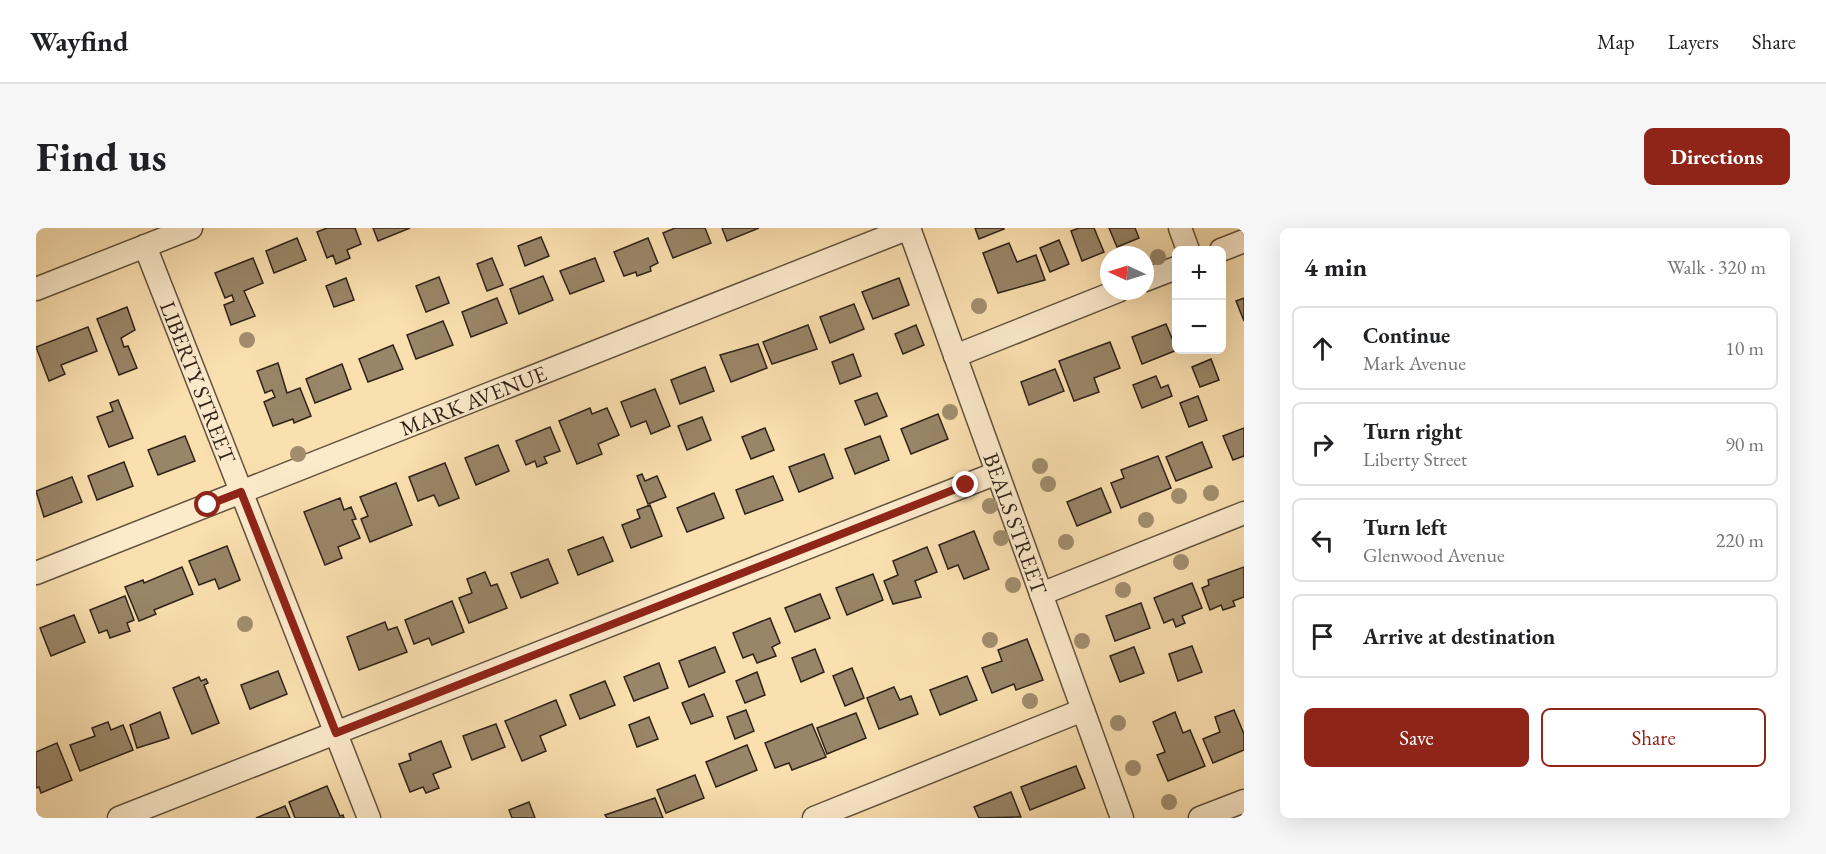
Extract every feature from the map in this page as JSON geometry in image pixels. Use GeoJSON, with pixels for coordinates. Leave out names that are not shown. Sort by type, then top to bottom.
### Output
{"type":"FeatureCollection","features":[{"type":"Feature","properties":{"kind":"street"},"geometry":{"type":"LineString","coordinates":[[36,289],[192,228]]}},
{"type":"Feature","properties":{"kind":"street","name":"BEALS STREET"},"geometry":{"type":"LineString","coordinates":[[909,228],[1122,818]]}},
{"type":"Feature","properties":{"kind":"street","name":"MARK AVENUE"},"geometry":{"type":"LineString","coordinates":[[36,573],[909,228]]}},
{"type":"Feature","properties":{"kind":"street"},"geometry":{"type":"LineString","coordinates":[[1180,228],[1187,246]]}},
{"type":"Feature","properties":{"kind":"street"},"geometry":{"type":"LineString","coordinates":[[1226,248],[1244,241]]}},
{"type":"Feature","properties":{"kind":"street","name":"LIBERTY STREET"},"geometry":{"type":"LineString","coordinates":[[145,246],[369,818]]}},
{"type":"Feature","properties":{"kind":"street"},"geometry":{"type":"LineString","coordinates":[[1154,277],[1172,270]]}},
{"type":"Feature","properties":{"kind":"street"},"geometry":{"type":"LineString","coordinates":[[955,356],[1100,298]]}},
{"type":"Feature","properties":{"kind":"street"},"geometry":{"type":"LineString","coordinates":[[119,818],[997,473]]}},
{"type":"Feature","properties":{"kind":"street"},"geometry":{"type":"LineString","coordinates":[[1041,594],[1244,513]]}},
{"type":"Feature","properties":{"kind":"street"},"geometry":{"type":"LineString","coordinates":[[813,818],[1083,710]]}},
{"type":"Feature","properties":{"kind":"street"},"geometry":{"type":"LineString","coordinates":[[1200,818],[1244,801]]}},
{"type":"Feature","properties":{"kind":"building"},"geometry":{"type":"Polygon","coordinates":[[[327,228],[355,228],[361,244],[347,250],[350,258],[336,264],[333,255],[327,258],[317,232],[327,228]]]}},
{"type":"Feature","properties":{"kind":"building"},"geometry":{"type":"Polygon","coordinates":[[[373,228],[410,228],[378,241],[373,228]]]}},
{"type":"Feature","properties":{"kind":"building"},"geometry":{"type":"Polygon","coordinates":[[[675,228],[705,228],[711,243],[673,258],[663,233],[675,228]]]}},
{"type":"Feature","properties":{"kind":"building"},"geometry":{"type":"Polygon","coordinates":[[[722,228],[759,228],[727,241],[722,228]]]}},
{"type":"Feature","properties":{"kind":"building"},"geometry":{"type":"Polygon","coordinates":[[[975,228],[1003,228],[1004,229],[979,239],[975,228]]]}},
{"type":"Feature","properties":{"kind":"building"},"geometry":{"type":"Polygon","coordinates":[[[1079,228],[1094,228],[1102,246],[1100,254],[1082,261],[1071,231],[1079,228]]]}},
{"type":"Feature","properties":{"kind":"building"},"geometry":{"type":"Polygon","coordinates":[[[1109,228],[1135,228],[1139,238],[1117,246],[1109,228]]]}},
{"type":"Feature","properties":{"kind":"building"},"geometry":{"type":"Polygon","coordinates":[[[541,237],[549,256],[525,266],[518,246],[541,237]]]}},
{"type":"Feature","properties":{"kind":"building"},"geometry":{"type":"Polygon","coordinates":[[[297,238],[306,260],[274,273],[266,251],[297,238]]]}},
{"type":"Feature","properties":{"kind":"building"},"geometry":{"type":"Polygon","coordinates":[[[648,238],[658,263],[650,267],[651,271],[637,276],[636,272],[624,276],[614,252],[648,238]]]}},
{"type":"Feature","properties":{"kind":"building"},"geometry":{"type":"Polygon","coordinates":[[[1059,240],[1069,264],[1050,272],[1040,248],[1059,240]]]}},
{"type":"Feature","properties":{"kind":"building"},"geometry":{"type":"Polygon","coordinates":[[[1009,243],[1017,262],[1036,255],[1045,280],[998,293],[983,253],[1009,243]]]}},
{"type":"Feature","properties":{"kind":"building"},"geometry":{"type":"Polygon","coordinates":[[[253,258],[263,283],[244,291],[255,316],[231,325],[224,305],[234,301],[232,295],[225,298],[215,273],[253,258]]]}},
{"type":"Feature","properties":{"kind":"building"},"geometry":{"type":"Polygon","coordinates":[[[492,258],[503,285],[487,291],[477,264],[492,258]]]}},
{"type":"Feature","properties":{"kind":"building"},"geometry":{"type":"Polygon","coordinates":[[[595,258],[604,281],[570,294],[560,271],[595,258]]]}},
{"type":"Feature","properties":{"kind":"building"},"geometry":{"type":"Polygon","coordinates":[[[543,276],[553,300],[519,314],[510,289],[543,276]]]}},
{"type":"Feature","properties":{"kind":"building"},"geometry":{"type":"Polygon","coordinates":[[[439,277],[449,303],[426,312],[416,286],[439,277]]]}},
{"type":"Feature","properties":{"kind":"building"},"geometry":{"type":"Polygon","coordinates":[[[346,278],[354,300],[334,307],[326,286],[346,278]]]}},
{"type":"Feature","properties":{"kind":"building"},"geometry":{"type":"Polygon","coordinates":[[[899,278],[909,305],[873,319],[862,292],[899,278]]]}},
{"type":"Feature","properties":{"kind":"building"},"geometry":{"type":"Polygon","coordinates":[[[497,298],[507,323],[471,337],[462,312],[497,298]]]}},
{"type":"Feature","properties":{"kind":"building"},"geometry":{"type":"Polygon","coordinates":[[[1244,298],[1244,321],[1236,301],[1244,298]]]}},
{"type":"Feature","properties":{"kind":"building"},"geometry":{"type":"Polygon","coordinates":[[[854,304],[864,329],[830,343],[820,317],[854,304]]]}},
{"type":"Feature","properties":{"kind":"building"},"geometry":{"type":"Polygon","coordinates":[[[127,307],[135,330],[121,338],[124,347],[128,346],[137,368],[119,375],[97,319],[127,307]]]}},
{"type":"Feature","properties":{"kind":"building"},"geometry":{"type":"Polygon","coordinates":[[[443,321],[453,345],[416,359],[407,335],[443,321]]]}},
{"type":"Feature","properties":{"kind":"building"},"geometry":{"type":"Polygon","coordinates":[[[1166,324],[1172,338],[1172,352],[1142,364],[1132,337],[1166,324]]]}},
{"type":"Feature","properties":{"kind":"building"},"geometry":{"type":"Polygon","coordinates":[[[808,325],[817,349],[772,364],[763,342],[808,325]]]}},
{"type":"Feature","properties":{"kind":"building"},"geometry":{"type":"Polygon","coordinates":[[[916,325],[924,345],[903,354],[895,334],[916,325]]]}},
{"type":"Feature","properties":{"kind":"building"},"geometry":{"type":"Polygon","coordinates":[[[88,327],[97,351],[61,365],[65,374],[49,381],[36,347],[88,327]]]}},
{"type":"Feature","properties":{"kind":"building"},"geometry":{"type":"Polygon","coordinates":[[[1110,342],[1120,368],[1094,378],[1099,392],[1074,401],[1059,361],[1110,342]]]}},
{"type":"Feature","properties":{"kind":"building"},"geometry":{"type":"Polygon","coordinates":[[[758,344],[767,368],[731,382],[720,355],[758,344]]]}},
{"type":"Feature","properties":{"kind":"building"},"geometry":{"type":"Polygon","coordinates":[[[393,345],[403,369],[368,382],[359,359],[393,345]]]}},
{"type":"Feature","properties":{"kind":"building"},"geometry":{"type":"Polygon","coordinates":[[[853,354],[861,376],[840,384],[832,362],[853,354]]]}},
{"type":"Feature","properties":{"kind":"building"},"geometry":{"type":"Polygon","coordinates":[[[1211,359],[1219,380],[1200,387],[1192,367],[1211,359]]]}},
{"type":"Feature","properties":{"kind":"building"},"geometry":{"type":"Polygon","coordinates":[[[278,363],[287,393],[300,388],[311,416],[294,423],[293,419],[273,426],[264,402],[275,397],[272,390],[265,393],[257,371],[278,363]]]}},
{"type":"Feature","properties":{"kind":"building"},"geometry":{"type":"Polygon","coordinates":[[[342,364],[351,389],[315,403],[306,379],[342,364]]]}},
{"type":"Feature","properties":{"kind":"building"},"geometry":{"type":"Polygon","coordinates":[[[705,367],[714,391],[680,404],[671,380],[705,367]]]}},
{"type":"Feature","properties":{"kind":"building"},"geometry":{"type":"Polygon","coordinates":[[[1055,369],[1064,391],[1029,405],[1021,382],[1055,369]]]}},
{"type":"Feature","properties":{"kind":"building"},"geometry":{"type":"Polygon","coordinates":[[[1156,376],[1161,388],[1168,385],[1172,396],[1142,408],[1133,385],[1156,376]]]}},
{"type":"Feature","properties":{"kind":"building"},"geometry":{"type":"Polygon","coordinates":[[[655,389],[670,426],[651,434],[646,421],[631,427],[621,402],[655,389]]]}},
{"type":"Feature","properties":{"kind":"building"},"geometry":{"type":"Polygon","coordinates":[[[877,393],[887,416],[865,425],[855,401],[877,393]]]}},
{"type":"Feature","properties":{"kind":"building"},"geometry":{"type":"Polygon","coordinates":[[[1198,396],[1207,420],[1189,427],[1180,403],[1198,396]]]}},
{"type":"Feature","properties":{"kind":"building"},"geometry":{"type":"Polygon","coordinates":[[[118,400],[133,438],[109,447],[97,417],[113,411],[110,403],[118,400]]]}},
{"type":"Feature","properties":{"kind":"building"},"geometry":{"type":"Polygon","coordinates":[[[590,408],[592,414],[607,408],[619,435],[598,444],[602,454],[577,464],[559,421],[590,408]]]}},
{"type":"Feature","properties":{"kind":"building"},"geometry":{"type":"Polygon","coordinates":[[[938,414],[948,439],[911,454],[901,429],[938,414]]]}},
{"type":"Feature","properties":{"kind":"building"},"geometry":{"type":"Polygon","coordinates":[[[702,417],[711,440],[687,450],[678,426],[702,417]]]}},
{"type":"Feature","properties":{"kind":"building"},"geometry":{"type":"Polygon","coordinates":[[[550,427],[560,451],[544,457],[547,463],[537,467],[535,461],[526,465],[516,441],[550,427]]]}},
{"type":"Feature","properties":{"kind":"building"},"geometry":{"type":"Polygon","coordinates":[[[765,428],[774,450],[751,459],[742,437],[765,428]]]}},
{"type":"Feature","properties":{"kind":"building"},"geometry":{"type":"Polygon","coordinates":[[[1244,428],[1244,456],[1233,460],[1223,436],[1244,428]]]}},
{"type":"Feature","properties":{"kind":"building"},"geometry":{"type":"Polygon","coordinates":[[[185,436],[195,461],[158,475],[148,450],[185,436]]]}},
{"type":"Feature","properties":{"kind":"building"},"geometry":{"type":"Polygon","coordinates":[[[880,436],[889,460],[855,474],[845,449],[880,436]]]}},
{"type":"Feature","properties":{"kind":"building"},"geometry":{"type":"Polygon","coordinates":[[[1202,442],[1212,467],[1176,481],[1166,457],[1202,442]]]}},
{"type":"Feature","properties":{"kind":"building"},"geometry":{"type":"Polygon","coordinates":[[[498,445],[509,471],[476,485],[465,458],[498,445]]]}},
{"type":"Feature","properties":{"kind":"building"},"geometry":{"type":"Polygon","coordinates":[[[824,454],[833,478],[799,492],[789,467],[824,454]]]}},
{"type":"Feature","properties":{"kind":"building"},"geometry":{"type":"Polygon","coordinates":[[[1158,456],[1171,488],[1121,508],[1111,483],[1124,478],[1121,470],[1158,456]]]}},
{"type":"Feature","properties":{"kind":"building"},"geometry":{"type":"Polygon","coordinates":[[[124,462],[133,486],[97,500],[88,476],[124,462]]]}},
{"type":"Feature","properties":{"kind":"building"},"geometry":{"type":"Polygon","coordinates":[[[445,463],[459,498],[439,506],[434,495],[418,501],[409,477],[445,463]]]}},
{"type":"Feature","properties":{"kind":"building"},"geometry":{"type":"Polygon","coordinates":[[[642,474],[645,481],[657,476],[666,497],[648,504],[637,476],[642,474]]]}},
{"type":"Feature","properties":{"kind":"building"},"geometry":{"type":"Polygon","coordinates":[[[773,476],[783,500],[745,514],[736,490],[773,476]]]}},
{"type":"Feature","properties":{"kind":"building"},"geometry":{"type":"Polygon","coordinates":[[[72,477],[82,502],[44,517],[36,491],[72,477]]]}},
{"type":"Feature","properties":{"kind":"building"},"geometry":{"type":"Polygon","coordinates":[[[396,483],[412,525],[370,542],[361,519],[368,516],[360,497],[396,483]]]}},
{"type":"Feature","properties":{"kind":"building"},"geometry":{"type":"Polygon","coordinates":[[[1101,488],[1111,512],[1077,526],[1067,502],[1101,488]]]}},
{"type":"Feature","properties":{"kind":"building"},"geometry":{"type":"Polygon","coordinates":[[[714,493],[724,518],[687,532],[677,508],[714,493]]]}},
{"type":"Feature","properties":{"kind":"building"},"geometry":{"type":"Polygon","coordinates":[[[340,498],[344,510],[351,507],[356,519],[352,520],[360,538],[338,547],[342,558],[325,565],[304,512],[340,498]]]}},
{"type":"Feature","properties":{"kind":"building"},"geometry":{"type":"Polygon","coordinates":[[[650,505],[662,536],[631,548],[622,525],[640,518],[637,510],[650,505]]]}},
{"type":"Feature","properties":{"kind":"building"},"geometry":{"type":"Polygon","coordinates":[[[974,531],[989,569],[964,579],[958,565],[948,569],[939,545],[974,531]]]}},
{"type":"Feature","properties":{"kind":"building"},"geometry":{"type":"Polygon","coordinates":[[[603,537],[613,561],[578,575],[568,550],[603,537]]]}},
{"type":"Feature","properties":{"kind":"building"},"geometry":{"type":"Polygon","coordinates":[[[227,546],[240,580],[219,589],[215,579],[199,585],[189,561],[227,546]]]}},
{"type":"Feature","properties":{"kind":"building"},"geometry":{"type":"Polygon","coordinates":[[[927,547],[937,572],[915,581],[921,597],[893,604],[884,581],[898,575],[893,561],[927,547]]]}},
{"type":"Feature","properties":{"kind":"building"},"geometry":{"type":"Polygon","coordinates":[[[548,559],[558,583],[521,598],[511,573],[548,559]]]}},
{"type":"Feature","properties":{"kind":"building"},"geometry":{"type":"Polygon","coordinates":[[[182,567],[193,594],[154,610],[156,614],[139,621],[125,587],[143,580],[144,583],[182,567]]]}},
{"type":"Feature","properties":{"kind":"building"},"geometry":{"type":"Polygon","coordinates":[[[1244,567],[1244,597],[1233,601],[1235,606],[1223,610],[1221,605],[1210,610],[1202,588],[1209,585],[1208,580],[1244,567]]]}},
{"type":"Feature","properties":{"kind":"building"},"geometry":{"type":"Polygon","coordinates":[[[485,572],[491,586],[497,584],[507,608],[469,623],[459,598],[472,593],[467,579],[485,572]]]}},
{"type":"Feature","properties":{"kind":"building"},"geometry":{"type":"Polygon","coordinates":[[[873,574],[883,600],[847,615],[836,588],[873,574]]]}},
{"type":"Feature","properties":{"kind":"building"},"geometry":{"type":"Polygon","coordinates":[[[1192,583],[1202,608],[1182,616],[1185,623],[1176,627],[1173,619],[1164,623],[1154,598],[1192,583]]]}},
{"type":"Feature","properties":{"kind":"building"},"geometry":{"type":"Polygon","coordinates":[[[820,594],[830,618],[795,632],[785,608],[820,594]]]}},
{"type":"Feature","properties":{"kind":"building"},"geometry":{"type":"Polygon","coordinates":[[[125,596],[134,620],[127,623],[130,631],[110,638],[107,630],[99,633],[90,610],[125,596]]]}},
{"type":"Feature","properties":{"kind":"building"},"geometry":{"type":"Polygon","coordinates":[[[452,601],[464,632],[432,645],[429,638],[414,644],[405,620],[452,601]]]}},
{"type":"Feature","properties":{"kind":"building"},"geometry":{"type":"Polygon","coordinates":[[[1141,603],[1150,628],[1115,641],[1106,616],[1141,603]]]}},
{"type":"Feature","properties":{"kind":"building"},"geometry":{"type":"Polygon","coordinates":[[[74,615],[85,642],[51,656],[40,628],[74,615]]]}},
{"type":"Feature","properties":{"kind":"building"},"geometry":{"type":"Polygon","coordinates":[[[770,618],[780,643],[772,647],[776,656],[757,663],[753,654],[743,658],[733,633],[770,618]]]}},
{"type":"Feature","properties":{"kind":"building"},"geometry":{"type":"Polygon","coordinates":[[[385,622],[388,630],[397,627],[407,652],[359,670],[347,637],[385,622]]]}},
{"type":"Feature","properties":{"kind":"building"},"geometry":{"type":"Polygon","coordinates":[[[1027,639],[1043,680],[1016,690],[1014,684],[992,693],[982,668],[1002,661],[998,650],[1027,639]]]}},
{"type":"Feature","properties":{"kind":"building"},"geometry":{"type":"Polygon","coordinates":[[[1192,646],[1202,672],[1178,681],[1169,654],[1192,646]]]}},
{"type":"Feature","properties":{"kind":"building"},"geometry":{"type":"Polygon","coordinates":[[[715,647],[725,672],[689,687],[679,661],[715,647]]]}},
{"type":"Feature","properties":{"kind":"building"},"geometry":{"type":"Polygon","coordinates":[[[1134,647],[1144,673],[1120,682],[1110,656],[1134,647]]]}},
{"type":"Feature","properties":{"kind":"building"},"geometry":{"type":"Polygon","coordinates":[[[815,649],[824,672],[801,682],[792,658],[815,649]]]}},
{"type":"Feature","properties":{"kind":"building"},"geometry":{"type":"Polygon","coordinates":[[[659,663],[668,688],[634,701],[624,677],[659,663]]]}},
{"type":"Feature","properties":{"kind":"building"},"geometry":{"type":"Polygon","coordinates":[[[852,668],[864,698],[845,706],[833,676],[852,668]]]}},
{"type":"Feature","properties":{"kind":"building"},"geometry":{"type":"Polygon","coordinates":[[[278,671],[287,694],[250,709],[241,685],[278,671]]]}},
{"type":"Feature","properties":{"kind":"building"},"geometry":{"type":"Polygon","coordinates":[[[757,672],[765,695],[745,703],[736,681],[757,672]]]}},
{"type":"Feature","properties":{"kind":"building"},"geometry":{"type":"Polygon","coordinates":[[[967,676],[977,700],[940,715],[930,690],[967,676]]]}},
{"type":"Feature","properties":{"kind":"building"},"geometry":{"type":"Polygon","coordinates":[[[199,677],[201,681],[206,679],[208,683],[204,685],[219,723],[192,734],[173,688],[199,677]]]}},
{"type":"Feature","properties":{"kind":"building"},"geometry":{"type":"Polygon","coordinates":[[[605,681],[615,705],[580,719],[570,695],[605,681]]]}},
{"type":"Feature","properties":{"kind":"building"},"geometry":{"type":"Polygon","coordinates":[[[894,687],[900,700],[911,696],[918,714],[879,729],[867,698],[894,687]]]}},
{"type":"Feature","properties":{"kind":"building"},"geometry":{"type":"Polygon","coordinates":[[[704,694],[713,716],[691,724],[682,703],[704,694]]]}},
{"type":"Feature","properties":{"kind":"building"},"geometry":{"type":"Polygon","coordinates":[[[556,700],[566,725],[540,736],[546,751],[522,761],[505,721],[556,700]]]}},
{"type":"Feature","properties":{"kind":"building"},"geometry":{"type":"Polygon","coordinates":[[[746,710],[754,731],[735,739],[727,717],[746,710]]]}},
{"type":"Feature","properties":{"kind":"building"},"geometry":{"type":"Polygon","coordinates":[[[1234,710],[1244,734],[1244,750],[1213,763],[1203,739],[1220,732],[1215,717],[1234,710]]]}},
{"type":"Feature","properties":{"kind":"building"},"geometry":{"type":"Polygon","coordinates":[[[160,712],[169,738],[137,748],[130,725],[160,712]]]}},
{"type":"Feature","properties":{"kind":"building"},"geometry":{"type":"Polygon","coordinates":[[[1175,712],[1183,733],[1190,730],[1205,766],[1168,781],[1157,755],[1165,752],[1153,722],[1175,712]]]}},
{"type":"Feature","properties":{"kind":"building"},"geometry":{"type":"Polygon","coordinates":[[[856,713],[866,738],[827,754],[817,728],[856,713]]]}},
{"type":"Feature","properties":{"kind":"building"},"geometry":{"type":"Polygon","coordinates":[[[649,717],[658,739],[637,747],[629,725],[649,717]]]}},
{"type":"Feature","properties":{"kind":"building"},"geometry":{"type":"Polygon","coordinates":[[[108,722],[111,730],[123,725],[133,750],[80,771],[70,745],[95,736],[92,728],[108,722]]]}},
{"type":"Feature","properties":{"kind":"building"},"geometry":{"type":"Polygon","coordinates":[[[496,724],[505,747],[472,760],[463,736],[496,724]]]}},
{"type":"Feature","properties":{"kind":"building"},"geometry":{"type":"Polygon","coordinates":[[[812,724],[826,757],[792,770],[789,763],[775,768],[765,743],[812,724]]]}},
{"type":"Feature","properties":{"kind":"building"},"geometry":{"type":"Polygon","coordinates":[[[441,741],[451,767],[433,774],[439,788],[426,793],[423,787],[410,792],[399,764],[411,760],[409,754],[441,741]]]}},
{"type":"Feature","properties":{"kind":"building"},"geometry":{"type":"Polygon","coordinates":[[[57,743],[72,780],[41,793],[39,787],[36,788],[36,752],[57,743]]]}},
{"type":"Feature","properties":{"kind":"building"},"geometry":{"type":"Polygon","coordinates":[[[747,745],[757,770],[716,787],[706,762],[747,745]]]}},
{"type":"Feature","properties":{"kind":"building"},"geometry":{"type":"Polygon","coordinates":[[[1076,766],[1085,788],[1030,810],[1021,787],[1076,766]]]}},
{"type":"Feature","properties":{"kind":"building"},"geometry":{"type":"Polygon","coordinates":[[[695,775],[704,798],[666,813],[657,790],[695,775]]]}},
{"type":"Feature","properties":{"kind":"building"},"geometry":{"type":"Polygon","coordinates":[[[327,786],[340,816],[343,815],[344,818],[295,818],[289,802],[327,786]]]}},
{"type":"Feature","properties":{"kind":"building"},"geometry":{"type":"Polygon","coordinates":[[[1011,792],[1021,817],[979,818],[974,807],[1011,792]]]}},
{"type":"Feature","properties":{"kind":"building"},"geometry":{"type":"Polygon","coordinates":[[[655,798],[663,818],[607,818],[605,815],[655,798]]]}},
{"type":"Feature","properties":{"kind":"building"},"geometry":{"type":"Polygon","coordinates":[[[529,802],[535,818],[512,818],[509,810],[529,802]]]}},
{"type":"Feature","properties":{"kind":"building"},"geometry":{"type":"Polygon","coordinates":[[[285,806],[290,818],[256,818],[285,806]]]}},
{"type":"Feature","properties":{"kind":"route"},"geometry":{"type":"LineString","coordinates":[[208,505],[241,492],[336,733],[966,485]]}}]}
